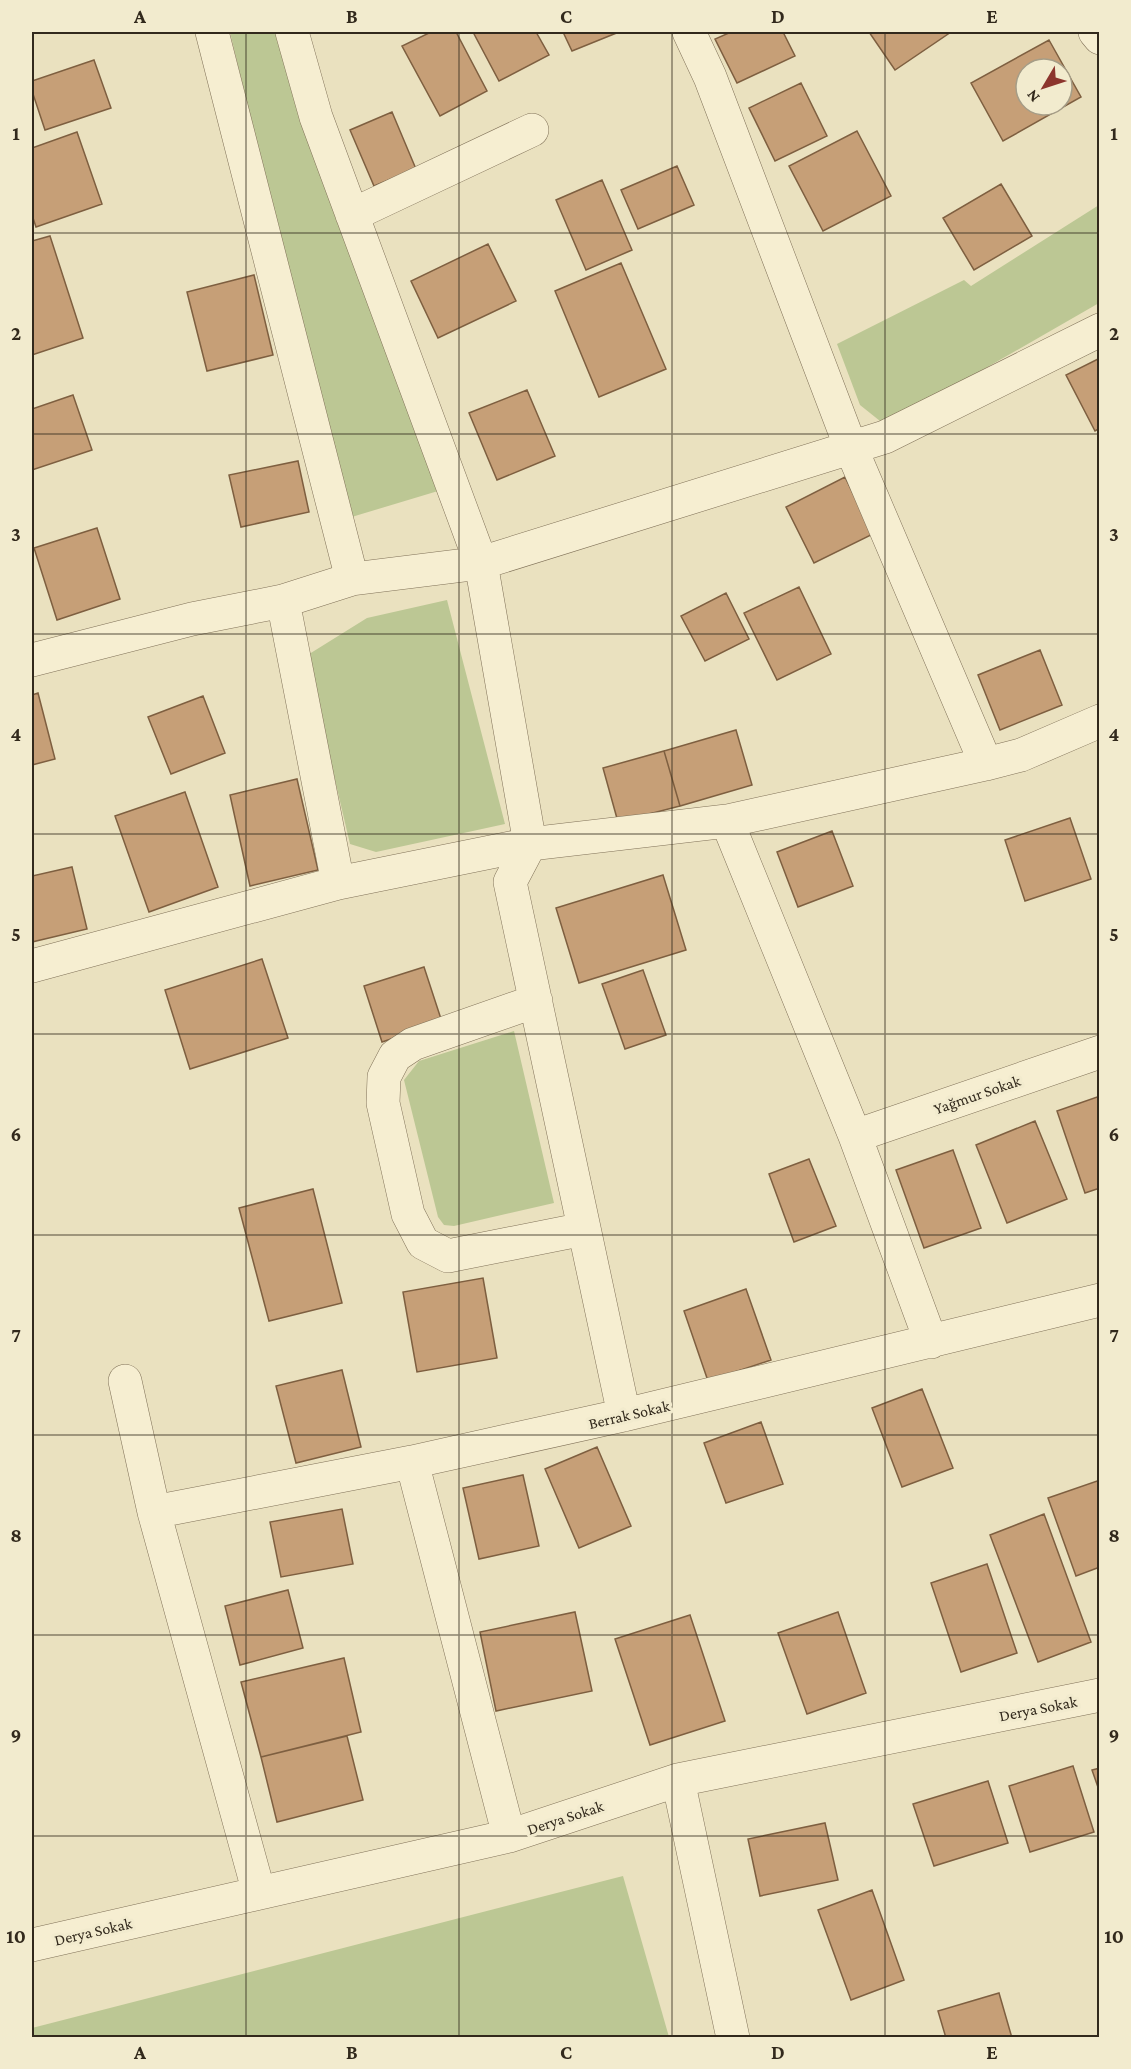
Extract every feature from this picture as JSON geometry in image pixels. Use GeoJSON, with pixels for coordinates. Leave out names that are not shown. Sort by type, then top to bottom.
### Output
{"type":"FeatureCollection","features":[{"type":"Feature","properties":{"kind":"street"},"geometry":{"type":"LineString","coordinates":[[212,32],[352,579]]}},
{"type":"Feature","properties":{"kind":"street"},"geometry":{"type":"LineString","coordinates":[[292,32],[316,117],[481,563],[530,844],[510,882],[624,1415]]}},
{"type":"Feature","properties":{"kind":"street"},"geometry":{"type":"LineString","coordinates":[[689,32],[710,77],[851,448],[986,764]]}},
{"type":"Feature","properties":{"kind":"street"},"geometry":{"type":"LineString","coordinates":[[1095,32],[1100,38]]}},
{"type":"Feature","properties":{"kind":"street"},"geometry":{"type":"LineString","coordinates":[[352,215],[532,130]]}},
{"type":"Feature","properties":{"kind":"street"},"geometry":{"type":"LineString","coordinates":[[32,660],[192,619],[283,601],[352,579],[481,563],[885,437],[1100,330]]}},
{"type":"Feature","properties":{"kind":"street"},"geometry":{"type":"LineString","coordinates":[[283,601],[338,883]]}},
{"type":"Feature","properties":{"kind":"street"},"geometry":{"type":"LineString","coordinates":[[32,966],[338,883],[530,844],[728,821],[986,764],[1021,755],[1100,721]]}},
{"type":"Feature","properties":{"kind":"street"},"geometry":{"type":"LineString","coordinates":[[728,821],[855,1136],[932,1342]]}},
{"type":"Feature","properties":{"kind":"street"},"geometry":{"type":"LineString","coordinates":[[536,1001],[413,1044],[395,1056],[384,1077],[383,1103],[408,1214],[423,1243],[448,1256],[584,1229]]}},
{"type":"Feature","properties":{"kind":"street","name":"Yağmur Sokak"},"geometry":{"type":"LineString","coordinates":[[855,1136],[1100,1052]]}},
{"type":"Feature","properties":{"kind":"street","name":"Berrak Sokak"},"geometry":{"type":"LineString","coordinates":[[154,1512],[412,1462],[624,1415],[1100,1300]]}},
{"type":"Feature","properties":{"kind":"street"},"geometry":{"type":"LineString","coordinates":[[125,1382],[154,1512],[260,1893]]}},
{"type":"Feature","properties":{"kind":"street"},"geometry":{"type":"LineString","coordinates":[[412,1462],[509,1836]]}},
{"type":"Feature","properties":{"kind":"street","name":"Derya Sokak"},"geometry":{"type":"LineString","coordinates":[[32,1945],[509,1836],[678,1780],[1100,1695]]}},
{"type":"Feature","properties":{"kind":"street"},"geometry":{"type":"LineString","coordinates":[[678,1780],[733,2037]]}},
{"type":"Feature","properties":{"kind":"green space"},"geometry":{"type":"Polygon","coordinates":[[[230,32],[275,32],[294,99],[438,491],[345,519],[230,32]]]}},
{"type":"Feature","properties":{"kind":"green space"},"geometry":{"type":"Polygon","coordinates":[[[1099,205],[1099,303],[897,419],[880,421],[860,405],[837,344],[964,280],[971,286],[1099,205]]]}},
{"type":"Feature","properties":{"kind":"green space"},"geometry":{"type":"Polygon","coordinates":[[[447,600],[505,824],[376,852],[350,844],[306,656],[367,618],[447,600]]]}},
{"type":"Feature","properties":{"kind":"green space"},"geometry":{"type":"Polygon","coordinates":[[[514,1031],[554,1203],[454,1226],[444,1225],[438,1217],[404,1080],[419,1061],[514,1031]]]}},
{"type":"Feature","properties":{"kind":"green space"},"geometry":{"type":"Polygon","coordinates":[[[623,1876],[669,2037],[32,2037],[32,2028],[623,1876]]]}},
{"type":"Feature","properties":{"kind":"building"},"geometry":{"type":"Polygon","coordinates":[[[431,32],[456,32],[487,91],[440,116],[402,46],[431,32]]]}},
{"type":"Feature","properties":{"kind":"building"},"geometry":{"type":"Polygon","coordinates":[[[473,32],[536,32],[549,55],[499,81],[473,32]]]}},
{"type":"Feature","properties":{"kind":"building"},"geometry":{"type":"Polygon","coordinates":[[[563,32],[619,32],[572,51],[563,32]]]}},
{"type":"Feature","properties":{"kind":"building"},"geometry":{"type":"Polygon","coordinates":[[[731,32],[783,32],[795,56],[737,83],[715,39],[731,32]]]}},
{"type":"Feature","properties":{"kind":"building"},"geometry":{"type":"Polygon","coordinates":[[[869,32],[951,32],[895,70],[869,32]]]}},
{"type":"Feature","properties":{"kind":"building"},"geometry":{"type":"Polygon","coordinates":[[[1049,40],[1059,57],[1018,57],[1049,40]]]}},
{"type":"Feature","properties":{"kind":"building"},"geometry":{"type":"Polygon","coordinates":[[[1014,59],[1014,117],[1046,117],[1003,141],[971,83],[1014,59]]]}},
{"type":"Feature","properties":{"kind":"building"},"geometry":{"type":"Polygon","coordinates":[[[94,60],[111,108],[45,130],[32,91],[32,81],[94,60]]]}},
{"type":"Feature","properties":{"kind":"building"},"geometry":{"type":"Polygon","coordinates":[[[801,83],[827,136],[775,161],[749,108],[801,83]]]}},
{"type":"Feature","properties":{"kind":"building"},"geometry":{"type":"Polygon","coordinates":[[[1074,85],[1081,97],[1074,101],[1074,85]]]}},
{"type":"Feature","properties":{"kind":"building"},"geometry":{"type":"Polygon","coordinates":[[[392,112],[416,169],[374,186],[350,130],[392,112]]]}},
{"type":"Feature","properties":{"kind":"building"},"geometry":{"type":"Polygon","coordinates":[[[857,131],[891,196],[823,231],[789,166],[857,131]]]}},
{"type":"Feature","properties":{"kind":"building"},"geometry":{"type":"Polygon","coordinates":[[[77,132],[102,204],[36,227],[32,215],[32,148],[77,132]]]}},
{"type":"Feature","properties":{"kind":"building"},"geometry":{"type":"Polygon","coordinates":[[[677,166],[694,205],[638,229],[621,190],[677,166]]]}},
{"type":"Feature","properties":{"kind":"building"},"geometry":{"type":"Polygon","coordinates":[[[602,180],[632,250],[586,270],[556,200],[602,180]]]}},
{"type":"Feature","properties":{"kind":"building"},"geometry":{"type":"Polygon","coordinates":[[[1001,184],[1032,236],[974,270],[943,218],[1001,184]]]}},
{"type":"Feature","properties":{"kind":"building"},"geometry":{"type":"Polygon","coordinates":[[[50,236],[83,338],[32,355],[32,241],[50,236]]]}},
{"type":"Feature","properties":{"kind":"building"},"geometry":{"type":"Polygon","coordinates":[[[488,244],[516,301],[438,338],[411,281],[488,244]]]}},
{"type":"Feature","properties":{"kind":"building"},"geometry":{"type":"Polygon","coordinates":[[[621,263],[666,369],[599,397],[555,291],[621,263]]]}},
{"type":"Feature","properties":{"kind":"building"},"geometry":{"type":"Polygon","coordinates":[[[254,275],[273,355],[207,371],[187,292],[254,275]]]}},
{"type":"Feature","properties":{"kind":"building"},"geometry":{"type":"Polygon","coordinates":[[[1100,358],[1100,428],[1095,431],[1066,375],[1100,358]]]}},
{"type":"Feature","properties":{"kind":"building"},"geometry":{"type":"Polygon","coordinates":[[[527,390],[555,456],[497,480],[469,413],[527,390]]]}},
{"type":"Feature","properties":{"kind":"building"},"geometry":{"type":"Polygon","coordinates":[[[73,395],[92,450],[32,470],[32,409],[73,395]]]}},
{"type":"Feature","properties":{"kind":"building"},"geometry":{"type":"Polygon","coordinates":[[[298,461],[309,512],[241,527],[229,475],[298,461]]]}},
{"type":"Feature","properties":{"kind":"building"},"geometry":{"type":"Polygon","coordinates":[[[845,477],[873,534],[814,563],[786,507],[845,477]]]}},
{"type":"Feature","properties":{"kind":"building"},"geometry":{"type":"Polygon","coordinates":[[[97,528],[120,599],[57,620],[34,548],[97,528]]]}},
{"type":"Feature","properties":{"kind":"building"},"geometry":{"type":"Polygon","coordinates":[[[799,587],[831,654],[777,680],[744,613],[799,587]]]}},
{"type":"Feature","properties":{"kind":"building"},"geometry":{"type":"Polygon","coordinates":[[[726,593],[749,639],[705,661],[681,616],[726,593]]]}},
{"type":"Feature","properties":{"kind":"building"},"geometry":{"type":"Polygon","coordinates":[[[1040,650],[1062,705],[1000,730],[978,675],[1040,650]]]}},
{"type":"Feature","properties":{"kind":"building"},"geometry":{"type":"Polygon","coordinates":[[[38,693],[55,759],[32,765],[32,695],[38,693]]]}},
{"type":"Feature","properties":{"kind":"building"},"geometry":{"type":"Polygon","coordinates":[[[203,696],[225,753],[171,774],[148,717],[203,696]]]}},
{"type":"Feature","properties":{"kind":"building"},"geometry":{"type":"Polygon","coordinates":[[[736,730],[752,785],[680,806],[664,751],[736,730]]]}},
{"type":"Feature","properties":{"kind":"building"},"geometry":{"type":"Polygon","coordinates":[[[664,751],[680,806],[618,822],[603,768],[664,751]]]}},
{"type":"Feature","properties":{"kind":"building"},"geometry":{"type":"Polygon","coordinates":[[[297,779],[318,870],[250,886],[230,795],[297,779]]]}},
{"type":"Feature","properties":{"kind":"building"},"geometry":{"type":"Polygon","coordinates":[[[185,792],[218,887],[149,912],[115,816],[185,792]]]}},
{"type":"Feature","properties":{"kind":"building"},"geometry":{"type":"Polygon","coordinates":[[[1070,818],[1091,879],[1025,901],[1005,840],[1070,818]]]}},
{"type":"Feature","properties":{"kind":"building"},"geometry":{"type":"Polygon","coordinates":[[[832,831],[853,886],[798,907],[777,852],[832,831]]]}},
{"type":"Feature","properties":{"kind":"building"},"geometry":{"type":"Polygon","coordinates":[[[72,867],[87,929],[32,942],[32,876],[72,867]]]}},
{"type":"Feature","properties":{"kind":"building"},"geometry":{"type":"Polygon","coordinates":[[[663,875],[686,950],[579,983],[556,908],[663,875]]]}},
{"type":"Feature","properties":{"kind":"building"},"geometry":{"type":"Polygon","coordinates":[[[262,959],[288,1038],[190,1069],[165,990],[262,959]]]}},
{"type":"Feature","properties":{"kind":"building"},"geometry":{"type":"Polygon","coordinates":[[[424,967],[442,1022],[382,1042],[364,986],[424,967]]]}},
{"type":"Feature","properties":{"kind":"building"},"geometry":{"type":"Polygon","coordinates":[[[643,970],[666,1035],[625,1049],[602,984],[643,970]]]}},
{"type":"Feature","properties":{"kind":"building"},"geometry":{"type":"Polygon","coordinates":[[[1100,1096],[1100,1188],[1085,1193],[1057,1111],[1100,1096]]]}},
{"type":"Feature","properties":{"kind":"building"},"geometry":{"type":"Polygon","coordinates":[[[1035,1121],[1067,1199],[1007,1223],[976,1145],[1035,1121]]]}},
{"type":"Feature","properties":{"kind":"building"},"geometry":{"type":"Polygon","coordinates":[[[953,1150],[981,1228],[924,1248],[896,1170],[953,1150]]]}},
{"type":"Feature","properties":{"kind":"building"},"geometry":{"type":"Polygon","coordinates":[[[809,1159],[836,1226],[794,1242],[769,1174],[809,1159]]]}},
{"type":"Feature","properties":{"kind":"building"},"geometry":{"type":"Polygon","coordinates":[[[313,1189],[342,1303],[269,1321],[239,1208],[313,1189]]]}},
{"type":"Feature","properties":{"kind":"building"},"geometry":{"type":"Polygon","coordinates":[[[483,1278],[497,1358],[417,1372],[403,1292],[483,1278]]]}},
{"type":"Feature","properties":{"kind":"building"},"geometry":{"type":"Polygon","coordinates":[[[746,1289],[771,1360],[708,1381],[684,1311],[746,1289]]]}},
{"type":"Feature","properties":{"kind":"building"},"geometry":{"type":"Polygon","coordinates":[[[342,1370],[361,1447],[296,1463],[276,1386],[342,1370]]]}},
{"type":"Feature","properties":{"kind":"building"},"geometry":{"type":"Polygon","coordinates":[[[922,1389],[953,1468],[902,1487],[872,1408],[922,1389]]]}},
{"type":"Feature","properties":{"kind":"building"},"geometry":{"type":"Polygon","coordinates":[[[761,1422],[783,1484],[726,1503],[704,1443],[761,1422]]]}},
{"type":"Feature","properties":{"kind":"building"},"geometry":{"type":"Polygon","coordinates":[[[597,1447],[631,1526],[579,1548],[545,1469],[597,1447]]]}},
{"type":"Feature","properties":{"kind":"building"},"geometry":{"type":"Polygon","coordinates":[[[523,1475],[539,1546],[479,1559],[463,1488],[523,1475]]]}},
{"type":"Feature","properties":{"kind":"building"},"geometry":{"type":"Polygon","coordinates":[[[1100,1480],[1100,1567],[1076,1576],[1048,1498],[1100,1480]]]}},
{"type":"Feature","properties":{"kind":"building"},"geometry":{"type":"Polygon","coordinates":[[[342,1509],[353,1564],[281,1577],[270,1522],[342,1509]]]}},
{"type":"Feature","properties":{"kind":"building"},"geometry":{"type":"Polygon","coordinates":[[[1044,1514],[1091,1642],[1038,1662],[990,1535],[1044,1514]]]}},
{"type":"Feature","properties":{"kind":"building"},"geometry":{"type":"Polygon","coordinates":[[[987,1564],[1017,1653],[961,1672],[931,1583],[987,1564]]]}},
{"type":"Feature","properties":{"kind":"building"},"geometry":{"type":"Polygon","coordinates":[[[288,1590],[303,1648],[240,1665],[225,1606],[288,1590]]]}},
{"type":"Feature","properties":{"kind":"building"},"geometry":{"type":"Polygon","coordinates":[[[575,1612],[592,1691],[496,1711],[480,1632],[575,1612]]]}},
{"type":"Feature","properties":{"kind":"building"},"geometry":{"type":"Polygon","coordinates":[[[838,1612],[866,1693],[807,1714],[778,1633],[838,1612]]]}},
{"type":"Feature","properties":{"kind":"building"},"geometry":{"type":"Polygon","coordinates":[[[690,1615],[725,1721],[650,1745],[615,1639],[690,1615]]]}},
{"type":"Feature","properties":{"kind":"building"},"geometry":{"type":"Polygon","coordinates":[[[344,1658],[361,1732],[261,1757],[241,1682],[344,1658]]]}},
{"type":"Feature","properties":{"kind":"building"},"geometry":{"type":"Polygon","coordinates":[[[347,1736],[363,1800],[277,1822],[261,1757],[347,1736]]]}},
{"type":"Feature","properties":{"kind":"building"},"geometry":{"type":"Polygon","coordinates":[[[1073,1766],[1094,1832],[1030,1852],[1009,1786],[1073,1766]]]}},
{"type":"Feature","properties":{"kind":"building"},"geometry":{"type":"Polygon","coordinates":[[[1100,1768],[1100,1793],[1092,1770],[1100,1768]]]}},
{"type":"Feature","properties":{"kind":"building"},"geometry":{"type":"Polygon","coordinates":[[[988,1781],[1008,1843],[934,1866],[913,1804],[988,1781]]]}},
{"type":"Feature","properties":{"kind":"building"},"geometry":{"type":"Polygon","coordinates":[[[825,1823],[838,1880],[760,1896],[748,1839],[825,1823]]]}},
{"type":"Feature","properties":{"kind":"building"},"geometry":{"type":"Polygon","coordinates":[[[872,1890],[904,1980],[851,2000],[818,1910],[872,1890]]]}},
{"type":"Feature","properties":{"kind":"building"},"geometry":{"type":"Polygon","coordinates":[[[999,1993],[1012,2038],[946,2038],[938,2011],[999,1993]]]}}]}
